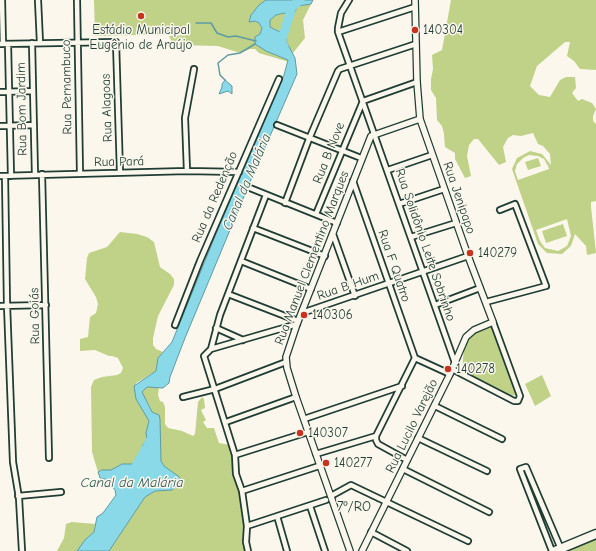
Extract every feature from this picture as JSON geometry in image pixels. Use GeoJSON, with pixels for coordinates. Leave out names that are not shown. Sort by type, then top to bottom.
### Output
{"type":"FeatureCollection","features":[{"type":"Feature","properties":{"kind":"highway"},"geometry":{"type":"LineString","coordinates":[[556,550],[596,534]]}},
{"type":"Feature","properties":{"kind":"street"},"geometry":{"type":"LineString","coordinates":[[2,0],[10,126],[5,176],[7,305],[13,462],[18,496],[22,551]]}},
{"type":"Feature","properties":{"kind":"street"},"geometry":{"type":"LineString","coordinates":[[38,0],[40,43]]}},
{"type":"Feature","properties":{"kind":"street","name":"Rua Pernambuco"},"geometry":{"type":"LineString","coordinates":[[77,0],[80,173]]}},
{"type":"Feature","properties":{"kind":"street"},"geometry":{"type":"LineString","coordinates":[[350,0],[341,13],[338,30],[414,7]]}},
{"type":"Feature","properties":{"kind":"street","name":"Rua Jenipapo"},"geometry":{"type":"LineString","coordinates":[[414,0],[416,82],[420,119],[456,223],[520,396],[518,401],[514,401],[451,372]]}},
{"type":"Feature","properties":{"kind":"street","name":"Rua Solidônio Leite Sobrinho"},"geometry":{"type":"LineString","coordinates":[[338,30],[455,363]]}},
{"type":"Feature","properties":{"kind":"street","name":"Rua Alagoas"},"geometry":{"type":"LineString","coordinates":[[77,43],[116,42],[120,173]]}},
{"type":"Feature","properties":{"kind":"street","name":"Rua Bom Jardim"},"geometry":{"type":"LineString","coordinates":[[32,43],[35,175]]}},
{"type":"Feature","properties":{"kind":"street"},"geometry":{"type":"LineString","coordinates":[[4,44],[77,43]]}},
{"type":"Feature","properties":{"kind":"street"},"geometry":{"type":"LineString","coordinates":[[285,203],[309,139],[336,74],[340,69],[350,67],[416,44]]}},
{"type":"Feature","properties":{"kind":"street"},"geometry":{"type":"LineString","coordinates":[[187,171],[185,118],[194,69]]}},
{"type":"Feature","properties":{"kind":"street","name":"Rua da Redenção"},"geometry":{"type":"LineString","coordinates":[[175,325],[200,261],[279,79]]}},
{"type":"Feature","properties":{"kind":"street"},"geometry":{"type":"LineString","coordinates":[[363,101],[416,82]]}},
{"type":"Feature","properties":{"kind":"street"},"geometry":{"type":"LineString","coordinates":[[0,92],[33,91]]}},
{"type":"Feature","properties":{"kind":"street","name":"Rua B Nove"},"geometry":{"type":"LineString","coordinates":[[316,214],[363,101]]}},
{"type":"Feature","properties":{"kind":"street"},"geometry":{"type":"LineString","coordinates":[[375,133],[420,119]]}},
{"type":"Feature","properties":{"kind":"street"},"geometry":{"type":"LineString","coordinates":[[0,126],[34,125]]}},
{"type":"Feature","properties":{"kind":"street"},"geometry":{"type":"LineString","coordinates":[[277,125],[309,139],[361,158]]}},
{"type":"Feature","properties":{"kind":"street","name":"Rua Manuel Clementino Marques"},"geometry":{"type":"LineString","coordinates":[[350,551],[328,498],[316,454],[296,397],[286,362],[286,357],[361,158],[371,136],[375,133]]}},
{"type":"Feature","properties":{"kind":"street"},"geometry":{"type":"LineString","coordinates":[[388,170],[432,155]]}},
{"type":"Feature","properties":{"kind":"street","name":"Rua Pará"},"geometry":{"type":"LineString","coordinates":[[5,176],[187,171],[239,172]]}},
{"type":"Feature","properties":{"kind":"street","name":"Rua Goiás"},"geometry":{"type":"LineString","coordinates":[[42,174],[49,458]]}},
{"type":"Feature","properties":{"kind":"street","name":"Rua F Quatro"},"geometry":{"type":"LineString","coordinates":[[353,181],[415,358]]}},
{"type":"Feature","properties":{"kind":"street"},"geometry":{"type":"LineString","coordinates":[[250,188],[337,223]]}},
{"type":"Feature","properties":{"kind":"street"},"geometry":{"type":"LineString","coordinates":[[399,204],[444,189]]}},
{"type":"Feature","properties":{"kind":"street"},"geometry":{"type":"LineString","coordinates":[[211,349],[216,328],[228,294],[266,195]]}},
{"type":"Feature","properties":{"kind":"street"},"geometry":{"type":"LineString","coordinates":[[486,302],[546,286],[515,204],[500,210]]}},
{"type":"Feature","properties":{"kind":"street"},"geometry":{"type":"LineString","coordinates":[[411,237],[456,223]]}},
{"type":"Feature","properties":{"kind":"street"},"geometry":{"type":"LineString","coordinates":[[253,228],[325,256]]}},
{"type":"Feature","properties":{"kind":"street"},"geometry":{"type":"LineString","coordinates":[[333,234],[355,296]]}},
{"type":"Feature","properties":{"kind":"street","name":"Rua B Hum"},"geometry":{"type":"LineString","coordinates":[[302,313],[468,256]]}},
{"type":"Feature","properties":{"kind":"street"},"geometry":{"type":"LineString","coordinates":[[241,261],[311,289]]}},
{"type":"Feature","properties":{"kind":"street"},"geometry":{"type":"LineString","coordinates":[[435,305],[480,288]]}},
{"type":"Feature","properties":{"kind":"street"},"geometry":{"type":"LineString","coordinates":[[228,294],[298,322]]}},
{"type":"Feature","properties":{"kind":"street"},"geometry":{"type":"LineString","coordinates":[[0,306],[46,305]]}},
{"type":"Feature","properties":{"kind":"street"},"geometry":{"type":"LineString","coordinates":[[248,551],[246,542],[247,526],[242,491],[236,474],[235,455],[204,355],[211,349],[298,322]]}},
{"type":"Feature","properties":{"kind":"street","name":"Rua Lucilo Varejão"},"geometry":{"type":"LineString","coordinates":[[362,551],[435,406],[469,334],[493,322]]}},
{"type":"Feature","properties":{"kind":"street"},"geometry":{"type":"LineString","coordinates":[[216,328],[243,340]]}},
{"type":"Feature","properties":{"kind":"street"},"geometry":{"type":"LineString","coordinates":[[407,460],[378,444],[376,441],[376,436],[415,358],[451,372]]}},
{"type":"Feature","properties":{"kind":"street"},"geometry":{"type":"LineString","coordinates":[[183,397],[215,389],[286,362]]}},
{"type":"Feature","properties":{"kind":"street"},"geometry":{"type":"LineString","coordinates":[[304,419],[402,386]]}},
{"type":"Feature","properties":{"kind":"street"},"geometry":{"type":"LineString","coordinates":[[226,422],[296,397]]}},
{"type":"Feature","properties":{"kind":"street"},"geometry":{"type":"LineString","coordinates":[[435,406],[502,439]]}},
{"type":"Feature","properties":{"kind":"street"},"geometry":{"type":"LineString","coordinates":[[235,455],[308,432]]}},
{"type":"Feature","properties":{"kind":"street"},"geometry":{"type":"LineString","coordinates":[[316,454],[376,436]]}},
{"type":"Feature","properties":{"kind":"street"},"geometry":{"type":"LineString","coordinates":[[418,438],[487,471]]}},
{"type":"Feature","properties":{"kind":"street"},"geometry":{"type":"LineString","coordinates":[[242,491],[319,466]]}},
{"type":"Feature","properties":{"kind":"street"},"geometry":{"type":"LineString","coordinates":[[526,467],[556,550],[520,469],[526,467]]}},
{"type":"Feature","properties":{"kind":"street"},"geometry":{"type":"LineString","coordinates":[[403,469],[489,512]]}},
{"type":"Feature","properties":{"kind":"street"},"geometry":{"type":"LineString","coordinates":[[247,526],[310,506],[328,498],[350,484],[468,541]]}},
{"type":"Feature","properties":{"kind":"street"},"geometry":{"type":"LineString","coordinates":[[18,496],[62,492]]}},
{"type":"Feature","properties":{"kind":"street"},"geometry":{"type":"LineString","coordinates":[[310,506],[325,551]]}},
{"type":"Feature","properties":{"kind":"street"},"geometry":{"type":"LineString","coordinates":[[276,516],[288,551]]}},
{"type":"Feature","properties":{"kind":"street"},"geometry":{"type":"LineString","coordinates":[[371,532],[407,551]]}},
{"type":"Feature","properties":{"kind":"green space"},"geometry":{"type":"Polygon","coordinates":[[[94,0],[266,0],[259,5],[251,15],[249,22],[254,21],[259,23],[262,29],[260,34],[266,51],[286,59],[289,62],[259,53],[255,49],[250,49],[240,53],[218,46],[174,45],[169,36],[187,35],[188,32],[183,34],[95,36],[94,0]]]}},
{"type":"Feature","properties":{"kind":"green space"},"geometry":{"type":"Polygon","coordinates":[[[451,0],[596,0],[596,70],[580,69],[574,61],[567,56],[570,42],[565,42],[537,66],[530,86],[539,95],[550,97],[560,80],[566,77],[575,77],[576,88],[572,93],[578,101],[582,99],[592,103],[596,109],[593,116],[593,121],[596,124],[596,201],[591,202],[591,207],[596,253],[587,255],[586,246],[575,234],[571,246],[562,254],[547,253],[538,244],[512,169],[517,158],[530,151],[542,154],[551,165],[550,154],[543,146],[538,144],[533,133],[521,136],[513,135],[508,138],[503,147],[506,162],[499,165],[478,139],[474,139],[469,145],[467,156],[471,176],[465,178],[455,159],[455,153],[445,147],[442,126],[437,120],[436,98],[431,90],[433,69],[432,55],[442,50],[451,0]],[[529,155],[517,164],[515,171],[518,180],[549,169],[544,159],[538,156],[529,155]],[[567,219],[536,230],[540,241],[545,248],[558,251],[567,246],[571,236],[567,219]]]}},
{"type":"Feature","properties":{"kind":"green space"},"geometry":{"type":"Polygon","coordinates":[[[311,4],[303,20],[305,38],[293,53],[280,32],[270,27],[270,20],[276,15],[284,13],[291,19],[298,6],[311,4]]]}},
{"type":"Feature","properties":{"kind":"green space"},"geometry":{"type":"Polygon","coordinates":[[[538,158],[541,166],[528,170],[525,162],[538,158]]]}},
{"type":"Feature","properties":{"kind":"green space"},"geometry":{"type":"Polygon","coordinates":[[[563,224],[567,236],[546,243],[542,231],[563,224]]]}},
{"type":"Feature","properties":{"kind":"green space"},"geometry":{"type":"Polygon","coordinates":[[[120,232],[137,234],[147,237],[154,242],[160,267],[174,279],[174,285],[158,316],[153,338],[153,345],[156,349],[163,352],[158,358],[156,371],[136,383],[136,399],[149,421],[146,433],[147,438],[143,449],[145,455],[134,464],[122,464],[111,470],[102,470],[98,472],[92,452],[91,387],[94,380],[102,377],[117,375],[121,373],[123,368],[118,358],[95,350],[80,351],[80,339],[88,337],[90,317],[96,313],[98,304],[96,297],[85,279],[87,258],[89,253],[107,247],[120,232]]]}},
{"type":"Feature","properties":{"kind":"green space"},"geometry":{"type":"Polygon","coordinates":[[[494,322],[517,395],[508,396],[462,371],[465,337],[494,322]]]}},
{"type":"Feature","properties":{"kind":"green space"},"geometry":{"type":"Polygon","coordinates":[[[542,375],[551,396],[535,406],[525,384],[542,375]]]}},
{"type":"Feature","properties":{"kind":"green space"},"geometry":{"type":"Polygon","coordinates":[[[147,387],[159,388],[158,395],[160,401],[163,402],[165,407],[165,424],[168,428],[182,431],[193,436],[195,434],[198,402],[202,397],[204,399],[205,408],[201,410],[206,420],[203,422],[207,428],[214,428],[219,443],[230,445],[235,479],[240,491],[245,521],[246,551],[109,551],[145,497],[155,491],[172,490],[180,483],[181,479],[164,466],[161,461],[159,415],[152,412],[147,401],[143,397],[142,392],[147,387]]]}},
{"type":"Feature","properties":{"kind":"green space"},"geometry":{"type":"Polygon","coordinates":[[[72,522],[95,524],[94,532],[85,540],[77,551],[57,551],[64,538],[66,524],[72,522]]]}},
{"type":"Feature","properties":{"kind":"green space"},"geometry":{"type":"Polygon","coordinates":[[[596,538],[596,551],[561,551],[596,538]]]}},
{"type":"Feature","properties":{"kind":"water","name":"Canal da Malária"},"geometry":{"type":"Polygon","coordinates":[[[266,0],[313,0],[311,4],[298,6],[291,19],[284,13],[276,15],[270,20],[270,27],[280,32],[286,38],[286,41],[295,58],[297,74],[185,338],[169,383],[163,388],[147,387],[142,392],[152,412],[159,415],[161,461],[164,466],[181,479],[180,483],[172,490],[155,491],[145,497],[109,551],[77,551],[85,540],[94,532],[97,517],[103,513],[116,495],[115,490],[109,483],[110,480],[100,478],[98,472],[102,470],[111,470],[122,464],[134,464],[136,460],[145,455],[142,446],[147,439],[146,433],[149,421],[136,399],[134,386],[156,371],[158,358],[172,342],[220,224],[284,75],[288,60],[266,51],[255,44],[255,37],[260,34],[262,28],[259,23],[255,21],[249,22],[251,15],[259,5],[266,0]]]}},
{"type":"Feature","properties":{"kind":"water"},"geometry":{"type":"Polygon","coordinates":[[[225,80],[232,86],[232,94],[228,91],[219,94],[225,80]]]}},
{"type":"Feature","properties":{"kind":"waterway","name":"Canal da Malária"},"geometry":{"type":"LineString","coordinates":[[284,46],[281,42],[292,7],[300,0]]}},
{"type":"Feature","properties":{"kind":"waterway"},"geometry":{"type":"LineString","coordinates":[[196,23],[211,23],[217,33],[228,37],[236,36],[256,41]]}},
{"type":"Feature","properties":{"kind":"waterway"},"geometry":{"type":"LineString","coordinates":[[225,80],[220,75],[218,63],[228,55],[240,53],[255,44]]}},
{"type":"Feature","properties":{"kind":"waterway","name":"Canal da Malária"},"geometry":{"type":"LineString","coordinates":[[135,468],[150,441]]}},
{"type":"Feature","properties":{"kind":"place","name":"Estádio Municipal Eugênio de Araújo"},"geometry":{"type":"Point","coordinates":[141,16]}},
{"type":"Feature","properties":{"kind":"place","name":"140304"},"geometry":{"type":"Point","coordinates":[415,30]}},
{"type":"Feature","properties":{"kind":"place","name":"140279"},"geometry":{"type":"Point","coordinates":[470,253]}},
{"type":"Feature","properties":{"kind":"place","name":"140306"},"geometry":{"type":"Point","coordinates":[304,315]}},
{"type":"Feature","properties":{"kind":"place","name":"140278"},"geometry":{"type":"Point","coordinates":[448,369]}},
{"type":"Feature","properties":{"kind":"place","name":"140307"},"geometry":{"type":"Point","coordinates":[300,433]}},
{"type":"Feature","properties":{"kind":"place","name":"140277"},"geometry":{"type":"Point","coordinates":[326,463]}},
{"type":"Feature","properties":{"kind":"district","name":"7º/RO"},"geometry":{"type":"Point","coordinates":[354,507]}}]}
